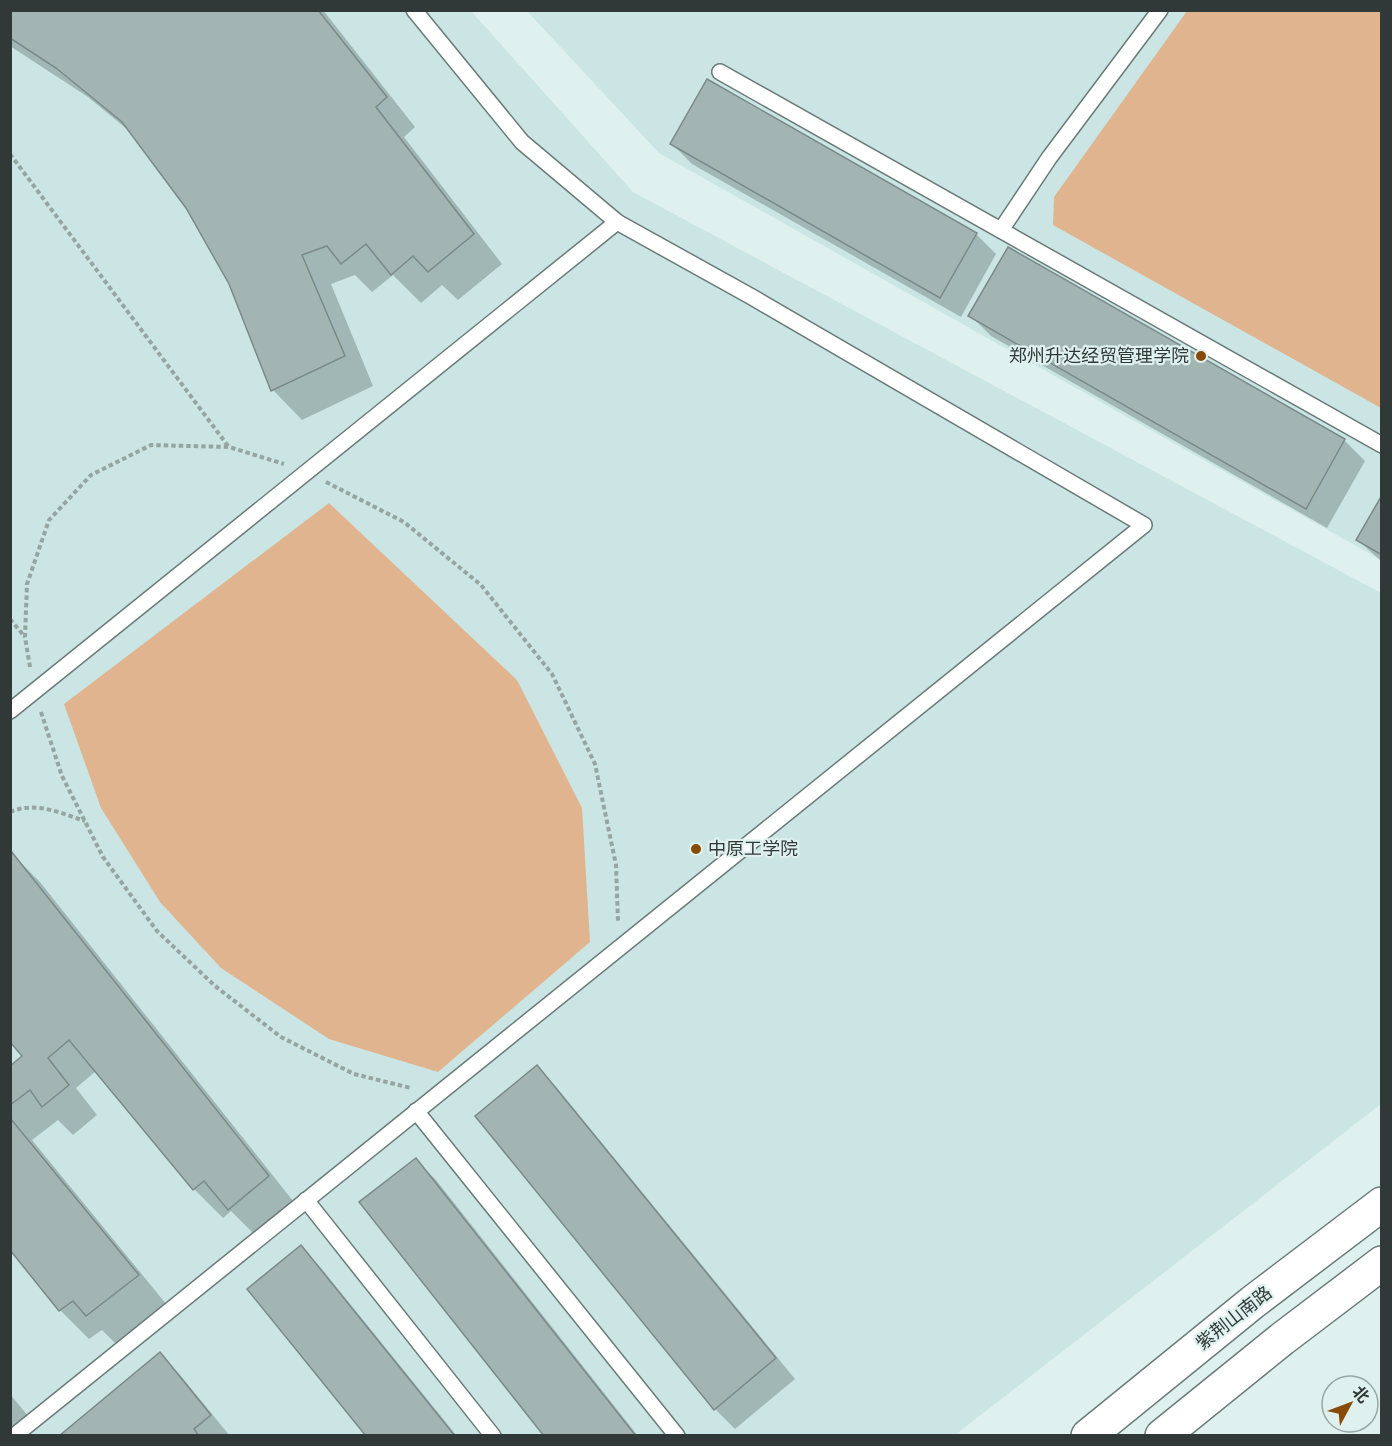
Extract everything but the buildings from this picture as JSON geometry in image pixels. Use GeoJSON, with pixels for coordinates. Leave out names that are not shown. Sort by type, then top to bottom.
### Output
{"type":"FeatureCollection","features":[{"type":"Feature","properties":{"kind":"main road","name":"紫荆山南路"},"geometry":{"type":"LineString","coordinates":[[1088,1436],[1253,1302],[1382,1204]]}},
{"type":"Feature","properties":{"kind":"main road"},"geometry":{"type":"LineString","coordinates":[[1162,1436],[1282,1339],[1382,1263]]}},
{"type":"Feature","properties":{"kind":"lane"},"geometry":{"type":"LineString","coordinates":[[14,1436],[1144,525],[752,297],[617,222],[522,142],[414,10]]}},
{"type":"Feature","properties":{"kind":"lane"},"geometry":{"type":"LineString","coordinates":[[1001,230],[1049,158],[1160,10]]}},
{"type":"Feature","properties":{"kind":"lane"},"geometry":{"type":"LineString","coordinates":[[720,72],[1382,445]]}},
{"type":"Feature","properties":{"kind":"lane"},"geometry":{"type":"LineString","coordinates":[[10,711],[617,222]]}},
{"type":"Feature","properties":{"kind":"lane"},"geometry":{"type":"LineString","coordinates":[[416,1111],[677,1436]]}},
{"type":"Feature","properties":{"kind":"lane"},"geometry":{"type":"LineString","coordinates":[[306,1200],[493,1436]]}},
{"type":"Feature","properties":{"kind":"path"},"geometry":{"type":"LineString","coordinates":[[10,154],[228,447]]}},
{"type":"Feature","properties":{"kind":"path"},"geometry":{"type":"LineString","coordinates":[[438,1094],[354,1074],[281,1037],[215,987],[157,931],[103,857],[62,776],[34,692],[25,637],[27,584],[49,519],[91,475],[151,445],[228,447],[307,472],[404,522],[480,585],[552,674],[595,764],[616,865],[618,949]]}},
{"type":"Feature","properties":{"kind":"path"},"geometry":{"type":"LineString","coordinates":[[10,619],[25,637]]}},
{"type":"Feature","properties":{"kind":"path"},"geometry":{"type":"LineString","coordinates":[[10,812],[17,809],[42,807],[85,821]]}},
{"type":"Feature","properties":{"kind":"shaded area","name":"中原工学院"},"geometry":{"type":"Polygon","coordinates":[[[10,11],[471,11],[633,192],[1381,593],[1381,1104],[955,1435],[11,1435],[10,11]]]}},
{"type":"Feature","properties":{"kind":"shaded area","name":"郑州升达经贸管理学院"},"geometry":{"type":"Polygon","coordinates":[[[527,11],[1381,11],[1381,560],[659,153],[527,11]]]}},
{"type":"Feature","properties":{"kind":"shaded area"},"geometry":{"type":"Polygon","coordinates":[[[1187,11],[1381,11],[1381,408],[1053,225],[1054,197],[1187,11]]]}},
{"type":"Feature","properties":{"kind":"shaded area"},"geometry":{"type":"Polygon","coordinates":[[[329,503],[517,680],[582,808],[590,942],[438,1072],[329,1039],[221,968],[160,902],[101,808],[64,704],[329,503]]]}},
{"type":"Feature","properties":{"kind":"place","name":"郑州升达经贸管理学院"},"geometry":{"type":"Point","coordinates":[1201,356]}},
{"type":"Feature","properties":{"kind":"place","name":"中原工学院"},"geometry":{"type":"Point","coordinates":[696,849]}}]}
